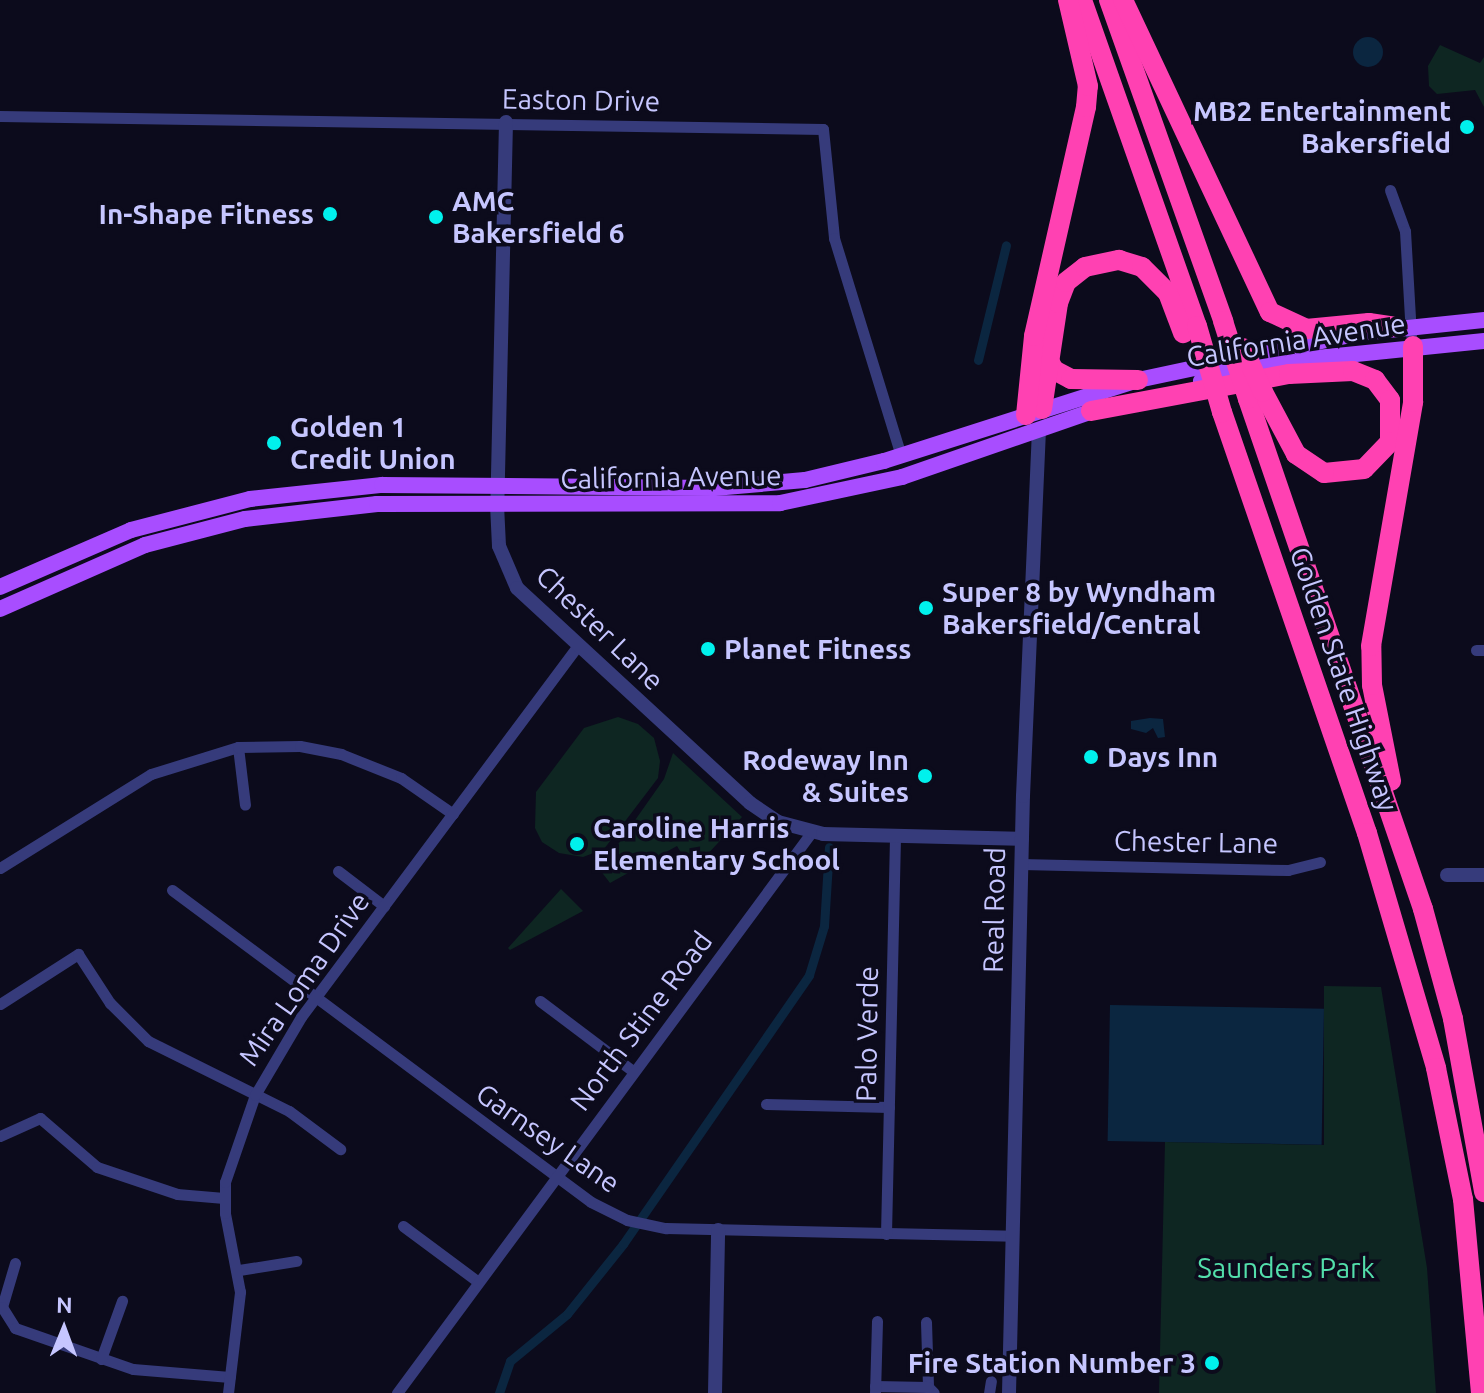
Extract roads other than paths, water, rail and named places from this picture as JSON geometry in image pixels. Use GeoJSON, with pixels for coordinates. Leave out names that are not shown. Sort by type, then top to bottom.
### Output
{"type":"FeatureCollection","features":[{"type":"Feature","properties":{"kind":"highway"},"geometry":{"type":"LineString","coordinates":[[1109,0],[1124,20],[1270,312],[1306,329],[1369,323],[1407,333],[1413,402],[1370,665],[1411,871]]}},
{"type":"Feature","properties":{"kind":"highway"},"geometry":{"type":"LineString","coordinates":[[1091,411],[1289,374],[1353,371],[1375,380],[1393,413],[1393,434],[1382,455],[1355,473],[1334,475],[1312,469],[1296,454],[1255,395],[1227,321],[1204,266],[1124,20],[1123,0]]}},
{"type":"Feature","properties":{"kind":"highway"},"geometry":{"type":"LineString","coordinates":[[1077,10],[1190,330]]}},
{"type":"Feature","properties":{"kind":"highway"},"geometry":{"type":"LineString","coordinates":[[1035,418],[1034,336],[1086,107],[1088,86],[1077,10]]}},
{"type":"Feature","properties":{"kind":"highway"},"geometry":{"type":"LineString","coordinates":[[1035,418],[1066,282],[1085,267],[1107,260],[1130,262],[1153,275],[1190,330]]}},
{"type":"Feature","properties":{"kind":"highway","name":"Golden State Highway"},"geometry":{"type":"LineString","coordinates":[[1190,330],[1222,412],[1367,833],[1436,1068],[1463,1199],[1481,1393]]}},
{"type":"Feature","properties":{"kind":"highway"},"geometry":{"type":"LineString","coordinates":[[1047,357],[1054,370],[1071,379],[1138,380]]}},
{"type":"Feature","properties":{"kind":"highway","name":"Golden State Highway"},"geometry":{"type":"LineString","coordinates":[[1255,395],[1411,871],[1453,1019],[1484,1192]]}},
{"type":"Feature","properties":{"kind":"main road","name":"California Avenue"},"geometry":{"type":"LineString","coordinates":[[0,609],[118,555],[234,522],[333,507],[674,507],[761,505],[819,497],[902,477],[1035,418],[1138,380],[1484,320]]}},
{"type":"Feature","properties":{"kind":"main road","name":"California Avenue"},"geometry":{"type":"LineString","coordinates":[[0,587],[131,530],[250,499],[352,486],[748,487],[823,477],[1035,418],[1091,411],[1211,378],[1379,350],[1407,333],[1484,341]]}},
{"type":"Feature","properties":{"kind":"main road"},"geometry":{"type":"LineString","coordinates":[[1289,374],[1379,350]]}},
{"type":"Feature","properties":{"kind":"main road"},"geometry":{"type":"LineString","coordinates":[[819,497],[839,484],[894,468],[901,456]]}},
{"type":"Feature","properties":{"kind":"main road"},"geometry":{"type":"LineString","coordinates":[[761,505],[768,496],[814,486],[823,477]]}},
{"type":"Feature","properties":{"kind":"main road"},"geometry":{"type":"LineString","coordinates":[[674,507],[679,498],[735,495],[748,487]]}},
{"type":"Feature","properties":{"kind":"main road"},"geometry":{"type":"LineString","coordinates":[[234,522],[245,514],[250,499]]}},
{"type":"Feature","properties":{"kind":"street","name":"Easton Drive"},"geometry":{"type":"LineString","coordinates":[[0,116],[823,129],[834,238],[901,456]]}},
{"type":"Feature","properties":{"kind":"street","name":"Chester Lane"},"geometry":{"type":"LineString","coordinates":[[506,122],[497,505],[499,546],[510,576],[527,600],[750,803],[778,822],[811,833],[1022,839]]}},
{"type":"Feature","properties":{"kind":"street"},"geometry":{"type":"LineString","coordinates":[[1390,190],[1405,231],[1407,333]]}},
{"type":"Feature","properties":{"kind":"street","name":"Real Road"},"geometry":{"type":"LineString","coordinates":[[1009,1393],[1035,418]]}},
{"type":"Feature","properties":{"kind":"street","name":"Mira Loma Drive"},"geometry":{"type":"LineString","coordinates":[[228,1393],[239,1270],[224,1198],[228,1166],[255,1095],[316,998],[578,646]]}},
{"type":"Feature","properties":{"kind":"street"},"geometry":{"type":"LineString","coordinates":[[0,868],[151,774],[238,747],[300,746],[352,757],[401,778],[453,814]]}},
{"type":"Feature","properties":{"kind":"street"},"geometry":{"type":"LineString","coordinates":[[238,747],[245,805]]}},
{"type":"Feature","properties":{"kind":"street","name":"North Stine Road"},"geometry":{"type":"LineString","coordinates":[[397,1393],[811,833]]}},
{"type":"Feature","properties":{"kind":"street","name":"Palo Verde"},"geometry":{"type":"LineString","coordinates":[[886,1234],[895,836]]}},
{"type":"Feature","properties":{"kind":"street","name":"Chester Lane"},"geometry":{"type":"LineString","coordinates":[[1021,864],[1288,870],[1320,862]]}},
{"type":"Feature","properties":{"kind":"street"},"geometry":{"type":"LineString","coordinates":[[338,871],[384,906]]}},
{"type":"Feature","properties":{"kind":"street"},"geometry":{"type":"LineString","coordinates":[[1447,875],[1484,875]]}},
{"type":"Feature","properties":{"kind":"street","name":"Garnsey Lane"},"geometry":{"type":"LineString","coordinates":[[172,890],[555,1176],[627,1220],[646,1225],[718,1230],[1013,1236]]}},
{"type":"Feature","properties":{"kind":"street"},"geometry":{"type":"LineString","coordinates":[[0,1004],[78,954],[132,1029],[165,1052],[289,1111],[340,1149]]}},
{"type":"Feature","properties":{"kind":"street"},"geometry":{"type":"LineString","coordinates":[[540,1001],[633,1071]]}},
{"type":"Feature","properties":{"kind":"street"},"geometry":{"type":"LineString","coordinates":[[766,1104],[889,1107]]}},
{"type":"Feature","properties":{"kind":"street"},"geometry":{"type":"LineString","coordinates":[[0,1136],[40,1118],[97,1167],[177,1194],[224,1198]]}},
{"type":"Feature","properties":{"kind":"street"},"geometry":{"type":"LineString","coordinates":[[403,1226],[477,1281]]}},
{"type":"Feature","properties":{"kind":"street"},"geometry":{"type":"LineString","coordinates":[[715,1393],[718,1230]]}},
{"type":"Feature","properties":{"kind":"street"},"geometry":{"type":"LineString","coordinates":[[239,1270],[296,1261]]}},
{"type":"Feature","properties":{"kind":"street"},"geometry":{"type":"LineString","coordinates":[[15,1263],[2,1300],[3,1315],[15,1328],[133,1369],[230,1377]]}},
{"type":"Feature","properties":{"kind":"street"},"geometry":{"type":"LineString","coordinates":[[101,1359],[122,1301]]}},
{"type":"Feature","properties":{"kind":"street"},"geometry":{"type":"LineString","coordinates":[[877,1321],[875,1389],[931,1390],[926,1322]]}},
{"type":"Feature","properties":{"kind":"water"},"geometry":{"type":"Polygon","coordinates":[[[1368,37],[1379,41],[1383,52],[1379,63],[1368,67],[1357,63],[1353,52],[1357,41],[1368,37]]]}},
{"type":"Feature","properties":{"kind":"water"},"geometry":{"type":"Polygon","coordinates":[[[1163,719],[1165,737],[1158,738],[1153,728],[1146,733],[1131,729],[1131,721],[1163,719]]]}},
{"type":"Feature","properties":{"kind":"water"},"geometry":{"type":"Polygon","coordinates":[[[1110,1005],[1324,1009],[1322,1145],[1108,1141],[1110,1005]]]}},
{"type":"Feature","properties":{"kind":"waterway"},"geometry":{"type":"LineString","coordinates":[[978,360],[1006,245]]}},
{"type":"Feature","properties":{"kind":"waterway"},"geometry":{"type":"LineString","coordinates":[[499,1393],[510,1361],[567,1314],[623,1244],[809,975],[824,926],[829,847]]}},
{"type":"Feature","properties":{"kind":"place","name":"MB2 Entertainment Bakersfield"},"geometry":{"type":"Point","coordinates":[1467,127]}},
{"type":"Feature","properties":{"kind":"place","name":"In-Shape Fitness"},"geometry":{"type":"Point","coordinates":[330,214]}},
{"type":"Feature","properties":{"kind":"place","name":"AMC Bakersfield 6"},"geometry":{"type":"Point","coordinates":[436,217]}},
{"type":"Feature","properties":{"kind":"place","name":"Golden 1 Credit Union"},"geometry":{"type":"Point","coordinates":[274,443]}},
{"type":"Feature","properties":{"kind":"place","name":"Super 8 by Wyndham Bakersfield/Central"},"geometry":{"type":"Point","coordinates":[926,608]}},
{"type":"Feature","properties":{"kind":"place","name":"Planet Fitness"},"geometry":{"type":"Point","coordinates":[708,649]}},
{"type":"Feature","properties":{"kind":"place","name":"Days Inn"},"geometry":{"type":"Point","coordinates":[1091,757]}},
{"type":"Feature","properties":{"kind":"place","name":"Rodeway Inn & Suites"},"geometry":{"type":"Point","coordinates":[925,776]}},
{"type":"Feature","properties":{"kind":"place","name":"Caroline Harris Elementary School"},"geometry":{"type":"Point","coordinates":[577,844]}},
{"type":"Feature","properties":{"kind":"place","name":"Fire Station Number 3"},"geometry":{"type":"Point","coordinates":[1212,1363]}},
{"type":"Feature","properties":{"kind":"park label","name":"Saunders Park"},"geometry":{"type":"Point","coordinates":[1286,1268]}}]}
